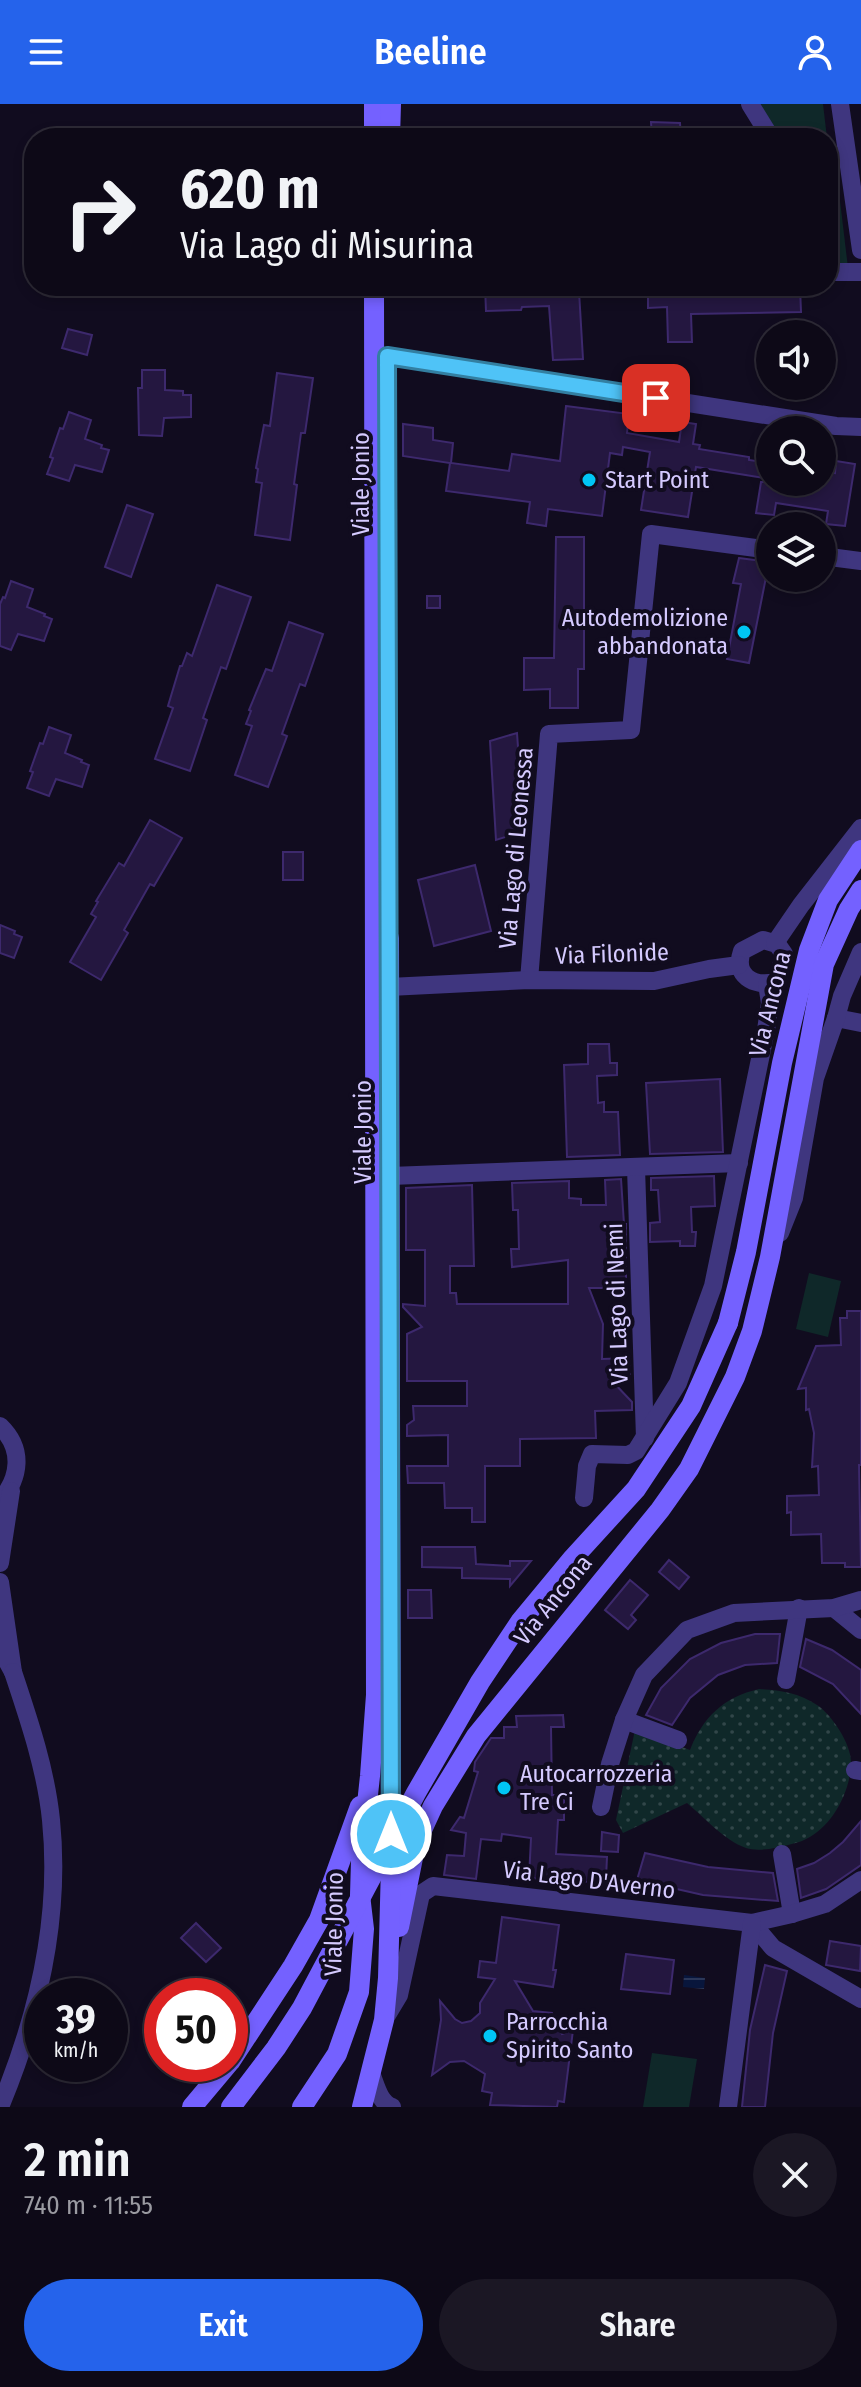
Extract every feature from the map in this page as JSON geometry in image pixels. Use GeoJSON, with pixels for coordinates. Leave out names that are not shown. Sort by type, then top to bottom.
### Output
{"type":"FeatureCollection","features":[{"type":"Feature","properties":{"kind":"main road"},"geometry":{"type":"LineString","coordinates":[[374,104],[374,128]]}},
{"type":"Feature","properties":{"kind":"main road"},"geometry":{"type":"LineString","coordinates":[[390,128],[391,104]]}},
{"type":"Feature","properties":{"kind":"main road","name":"Viale Jonio"},"geometry":{"type":"LineString","coordinates":[[302,2107],[337,2054],[359,1992],[364,1929],[360,1895],[361,1860],[376,1695],[374,296]]}},
{"type":"Feature","properties":{"kind":"main road","name":"Viale Jonio"},"geometry":{"type":"LineString","coordinates":[[388,296],[391,1865],[388,1978]]}},
{"type":"Feature","properties":{"kind":"main road","name":"Via Ancona"},"geometry":{"type":"LineString","coordinates":[[231,2107],[302,2008],[409,1807],[480,1682],[520,1622],[636,1489],[691,1406],[728,1323],[746,1252],[782,1063],[809,950],[828,900],[861,850]]}},
{"type":"Feature","properties":{"kind":"main road","name":"Via Ancona"},"geometry":{"type":"LineString","coordinates":[[388,1978],[416,1843],[433,1806],[476,1736],[660,1510],[689,1469],[735,1377],[752,1331],[770,1257],[824,964],[861,890]]}},
{"type":"Feature","properties":{"kind":"main road","name":"Viale Jonio"},"geometry":{"type":"LineString","coordinates":[[248,2034],[319,1920],[370,1776]]}},
{"type":"Feature","properties":{"kind":"main road"},"geometry":{"type":"LineString","coordinates":[[362,2107],[384,2020],[388,1978]]}},
{"type":"Feature","properties":{"kind":"main road","name":"Viale Jonio"},"geometry":{"type":"LineString","coordinates":[[192,2107],[213,2082]]}},
{"type":"Feature","properties":{"kind":"street"},"geometry":{"type":"LineString","coordinates":[[750,104],[765,128]]}},
{"type":"Feature","properties":{"kind":"street"},"geometry":{"type":"LineString","coordinates":[[838,136],[840,104]]}},
{"type":"Feature","properties":{"kind":"street"},"geometry":{"type":"LineString","coordinates":[[838,156],[861,250]]}},
{"type":"Feature","properties":{"kind":"street"},"geometry":{"type":"LineString","coordinates":[[838,272],[861,272]]}},
{"type":"Feature","properties":{"kind":"street"},"geometry":{"type":"LineString","coordinates":[[387,356],[836,426],[861,427]]}},
{"type":"Feature","properties":{"kind":"street","name":"Via Lago di Leonessa"},"geometry":{"type":"LineString","coordinates":[[529,980],[549,734],[631,730],[651,534],[756,548]]}},
{"type":"Feature","properties":{"kind":"street"},"geometry":{"type":"LineString","coordinates":[[836,558],[861,561]]}},
{"type":"Feature","properties":{"kind":"street"},"geometry":{"type":"LineString","coordinates":[[775,943],[861,828]]}},
{"type":"Feature","properties":{"kind":"street"},"geometry":{"type":"LineString","coordinates":[[763,940],[775,943],[783,950],[778,979],[767,984],[757,983],[740,969],[742,951],[763,940]]}},
{"type":"Feature","properties":{"kind":"street","name":"Via Ancona"},"geometry":{"type":"LineString","coordinates":[[770,1257],[794,1198],[815,1078],[842,996],[861,952]]}},
{"type":"Feature","properties":{"kind":"street","name":"Via Filonide"},"geometry":{"type":"LineString","coordinates":[[389,987],[529,980],[654,981],[739,965]]}},
{"type":"Feature","properties":{"kind":"street"},"geometry":{"type":"LineString","coordinates":[[584,1498],[587,1466],[592,1454],[628,1455],[636,1451],[678,1383],[697,1335],[713,1286],[766,1030],[770,1003],[767,984]]}},
{"type":"Feature","properties":{"kind":"street"},"geometry":{"type":"LineString","coordinates":[[836,1018],[861,1023]]}},
{"type":"Feature","properties":{"kind":"street"},"geometry":{"type":"LineString","coordinates":[[766,1030],[782,1063]]}},
{"type":"Feature","properties":{"kind":"street"},"geometry":{"type":"LineString","coordinates":[[390,1176],[739,1163]]}},
{"type":"Feature","properties":{"kind":"street","name":"Via Lago di Nemi"},"geometry":{"type":"LineString","coordinates":[[636,1168],[645,1438]]}},
{"type":"Feature","properties":{"kind":"street"},"geometry":{"type":"LineString","coordinates":[[0,1426],[12,1441],[17,1457],[17,1472],[6,1495],[0,1563]]}},
{"type":"Feature","properties":{"kind":"street"},"geometry":{"type":"LineString","coordinates":[[0,1582],[13,1672],[40,1760],[51,1818],[54,1874],[50,1933],[38,1992],[21,2058],[0,2107]]}},
{"type":"Feature","properties":{"kind":"street"},"geometry":{"type":"LineString","coordinates":[[601,1807],[624,1720],[644,1675],[687,1630],[734,1613],[834,1608],[861,1600]]}},
{"type":"Feature","properties":{"kind":"street"},"geometry":{"type":"LineString","coordinates":[[786,1680],[799,1608]]}},
{"type":"Feature","properties":{"kind":"street"},"geometry":{"type":"LineString","coordinates":[[834,1608],[861,1630]]}},
{"type":"Feature","properties":{"kind":"street"},"geometry":{"type":"LineString","coordinates":[[0,1648],[13,1672]]}},
{"type":"Feature","properties":{"kind":"street"},"geometry":{"type":"LineString","coordinates":[[624,1720],[678,1740]]}},
{"type":"Feature","properties":{"kind":"street"},"geometry":{"type":"LineString","coordinates":[[782,1854],[792,1914]]}},
{"type":"Feature","properties":{"kind":"street","name":"Via Lago D'Averno"},"geometry":{"type":"LineString","coordinates":[[384,2020],[399,1995],[421,1894],[433,1886],[752,1923],[825,1904],[861,1880]]}},
{"type":"Feature","properties":{"kind":"street"},"geometry":{"type":"LineString","coordinates":[[752,1923],[773,1948],[861,1999]]}},
{"type":"Feature","properties":{"kind":"street"},"geometry":{"type":"LineString","coordinates":[[728,2107],[752,1923]]}},
{"type":"Feature","properties":{"kind":"street"},"geometry":{"type":"LineString","coordinates":[[371,2073],[380,2097],[392,2107]]}},
{"type":"Feature","properties":{"kind":"green space"},"geometry":{"type":"Polygon","coordinates":[[[760,104],[823,104],[826,128],[775,128],[760,104]]]}},
{"type":"Feature","properties":{"kind":"green space"},"geometry":{"type":"Polygon","coordinates":[[[838,184],[848,268],[838,268],[838,184]]]}},
{"type":"Feature","properties":{"kind":"green space"},"geometry":{"type":"Polygon","coordinates":[[[809,1273],[841,1281],[828,1337],[796,1329],[809,1273]]]}},
{"type":"Feature","properties":{"kind":"green space"},"geometry":{"type":"Polygon","coordinates":[[[759,1689],[789,1693],[810,1701],[823,1710],[840,1730],[850,1755],[848,1785],[838,1807],[824,1826],[800,1842],[762,1850],[751,1849],[730,1840],[687,1803],[623,1833],[616,1820],[635,1730],[690,1750],[701,1728],[716,1710],[735,1697],[759,1689]]]}},
{"type":"Feature","properties":{"kind":"green space"},"geometry":{"type":"Polygon","coordinates":[[[652,2053],[697,2059],[689,2107],[643,2107],[652,2053]]]}},
{"type":"Feature","properties":{"kind":"water"},"geometry":{"type":"Polygon","coordinates":[[[684,1975],[705,1978],[704,1989],[683,1987],[684,1975]]]}},
{"type":"Feature","properties":{"kind":"building"},"geometry":{"type":"Polygon","coordinates":[[[651,122],[680,123],[680,128],[651,128],[651,122]]]}},
{"type":"Feature","properties":{"kind":"building"},"geometry":{"type":"Polygon","coordinates":[[[485,296],[579,296],[583,359],[553,360],[549,306],[486,311],[485,296]]]}},
{"type":"Feature","properties":{"kind":"building"},"geometry":{"type":"Polygon","coordinates":[[[648,296],[800,296],[801,312],[691,314],[692,342],[668,342],[667,307],[648,308],[648,296]]]}},
{"type":"Feature","properties":{"kind":"building"},"geometry":{"type":"Polygon","coordinates":[[[68,329],[92,335],[87,355],[62,348],[68,329]]]}},
{"type":"Feature","properties":{"kind":"building"},"geometry":{"type":"Polygon","coordinates":[[[142,370],[165,370],[165,390],[183,391],[183,395],[191,395],[191,417],[164,418],[162,436],[139,435],[138,388],[142,388],[142,370]]]}},
{"type":"Feature","properties":{"kind":"building"},"geometry":{"type":"Polygon","coordinates":[[[277,373],[313,378],[305,433],[301,433],[290,540],[255,535],[262,483],[256,482],[256,468],[264,425],[270,426],[277,373]]]}},
{"type":"Feature","properties":{"kind":"building"},"geometry":{"type":"Polygon","coordinates":[[[566,406],[629,414],[627,433],[679,442],[682,422],[696,424],[693,444],[700,445],[699,449],[749,457],[749,460],[756,461],[756,477],[696,467],[688,517],[641,510],[650,452],[623,447],[622,455],[610,453],[602,516],[548,509],[546,526],[527,523],[530,502],[446,491],[450,463],[403,456],[403,424],[433,428],[433,440],[453,443],[451,463],[509,471],[512,454],[560,461],[566,406]]]}},
{"type":"Feature","properties":{"kind":"building"},"geometry":{"type":"Polygon","coordinates":[[[69,412],[91,420],[85,439],[109,450],[102,472],[75,465],[69,481],[47,474],[60,428],[63,429],[69,412]]]}},
{"type":"Feature","properties":{"kind":"building"},"geometry":{"type":"Polygon","coordinates":[[[836,461],[855,464],[845,526],[836,525],[836,512],[776,503],[774,512],[756,512],[759,496],[836,496],[836,461]]]}},
{"type":"Feature","properties":{"kind":"building"},"geometry":{"type":"Polygon","coordinates":[[[127,505],[153,514],[131,577],[105,567],[127,505]]]}},
{"type":"Feature","properties":{"kind":"building"},"geometry":{"type":"Polygon","coordinates":[[[556,537],[584,537],[584,669],[578,669],[578,708],[550,708],[550,689],[524,690],[524,658],[554,658],[556,537]]]}},
{"type":"Feature","properties":{"kind":"building","name":"Autodemolizione abbandonata"},"geometry":{"type":"Polygon","coordinates":[[[739,558],[756,560],[756,592],[763,592],[749,663],[727,659],[741,584],[733,583],[739,558]]]}},
{"type":"Feature","properties":{"kind":"building"},"geometry":{"type":"Polygon","coordinates":[[[11,581],[33,589],[27,607],[52,619],[44,641],[18,634],[11,650],[0,646],[0,604],[11,581]]]}},
{"type":"Feature","properties":{"kind":"building"},"geometry":{"type":"Polygon","coordinates":[[[217,585],[251,597],[226,669],[221,667],[203,718],[207,720],[190,771],[155,759],[173,708],[168,706],[180,666],[187,653],[192,656],[217,585]]]}},
{"type":"Feature","properties":{"kind":"building"},"geometry":{"type":"Polygon","coordinates":[[[427,596],[440,596],[440,608],[427,608],[427,596]]]}},
{"type":"Feature","properties":{"kind":"building"},"geometry":{"type":"Polygon","coordinates":[[[289,622],[323,634],[305,686],[300,684],[282,734],[287,736],[268,787],[235,775],[252,726],[246,724],[249,710],[266,669],[272,671],[289,622]]]}},
{"type":"Feature","properties":{"kind":"building"},"geometry":{"type":"Polygon","coordinates":[[[49,727],[71,735],[65,753],[89,765],[82,787],[56,779],[49,796],[27,788],[40,743],[43,744],[49,727]]]}},
{"type":"Feature","properties":{"kind":"building"},"geometry":{"type":"Polygon","coordinates":[[[517,733],[524,831],[496,840],[490,741],[517,733]]]}},
{"type":"Feature","properties":{"kind":"building"},"geometry":{"type":"Polygon","coordinates":[[[150,820],[182,838],[154,886],[150,884],[124,930],[128,933],[101,980],[70,962],[96,917],[91,914],[96,901],[119,863],[124,866],[150,820]]]}},
{"type":"Feature","properties":{"kind":"building"},"geometry":{"type":"Polygon","coordinates":[[[283,852],[303,852],[303,880],[283,880],[283,852]]]}},
{"type":"Feature","properties":{"kind":"building"},"geometry":{"type":"Polygon","coordinates":[[[475,865],[491,931],[434,946],[418,880],[475,865]]]}},
{"type":"Feature","properties":{"kind":"building"},"geometry":{"type":"Polygon","coordinates":[[[0,925],[22,937],[14,958],[0,953],[0,925]]]}},
{"type":"Feature","properties":{"kind":"building"},"geometry":{"type":"Polygon","coordinates":[[[588,1044],[609,1044],[610,1063],[617,1063],[617,1075],[597,1076],[598,1103],[604,1102],[604,1112],[618,1112],[620,1155],[567,1157],[564,1065],[588,1064],[588,1044]]]}},
{"type":"Feature","properties":{"kind":"building"},"geometry":{"type":"Polygon","coordinates":[[[720,1079],[723,1152],[650,1154],[646,1083],[720,1079]]]}},
{"type":"Feature","properties":{"kind":"building"},"geometry":{"type":"Polygon","coordinates":[[[714,1176],[715,1206],[691,1207],[692,1232],[696,1232],[695,1246],[680,1246],[680,1241],[650,1242],[650,1223],[660,1222],[658,1190],[651,1190],[651,1178],[714,1176]]]}},
{"type":"Feature","properties":{"kind":"building"},"geometry":{"type":"Polygon","coordinates":[[[621,1179],[626,1224],[626,1288],[589,1288],[603,1324],[602,1359],[629,1358],[630,1381],[613,1382],[632,1402],[632,1410],[595,1411],[596,1438],[520,1439],[520,1466],[485,1466],[485,1522],[472,1522],[472,1508],[445,1508],[444,1483],[408,1483],[407,1466],[448,1466],[448,1435],[407,1436],[407,1425],[414,1420],[413,1406],[467,1406],[467,1381],[407,1381],[407,1334],[422,1327],[403,1304],[425,1306],[425,1250],[406,1250],[406,1188],[472,1185],[474,1266],[450,1266],[450,1293],[456,1293],[457,1304],[568,1304],[568,1260],[512,1267],[511,1249],[519,1249],[518,1210],[513,1210],[512,1183],[569,1181],[569,1198],[581,1199],[581,1205],[606,1205],[605,1180],[621,1179]]]}},
{"type":"Feature","properties":{"kind":"building"},"geometry":{"type":"Polygon","coordinates":[[[847,1311],[861,1311],[861,1567],[822,1563],[821,1534],[791,1535],[791,1512],[787,1513],[787,1496],[819,1495],[818,1466],[812,1467],[814,1433],[809,1409],[806,1410],[806,1388],[798,1389],[816,1346],[841,1345],[840,1318],[847,1318],[847,1311]]]}},
{"type":"Feature","properties":{"kind":"building"},"geometry":{"type":"Polygon","coordinates":[[[422,1547],[475,1547],[476,1564],[510,1566],[510,1561],[531,1561],[510,1586],[510,1579],[462,1578],[462,1568],[422,1567],[422,1547]]]}},
{"type":"Feature","properties":{"kind":"building"},"geometry":{"type":"Polygon","coordinates":[[[669,1560],[689,1577],[679,1589],[659,1572],[669,1560]]]}},
{"type":"Feature","properties":{"kind":"building"},"geometry":{"type":"Polygon","coordinates":[[[630,1580],[648,1595],[631,1615],[636,1620],[628,1629],[605,1610],[630,1580]]]}},
{"type":"Feature","properties":{"kind":"building"},"geometry":{"type":"Polygon","coordinates":[[[408,1590],[431,1590],[432,1618],[408,1618],[408,1590]]]}},
{"type":"Feature","properties":{"kind":"building"},"geometry":{"type":"Polygon","coordinates":[[[755,1634],[780,1634],[777,1663],[745,1665],[718,1675],[690,1698],[672,1725],[646,1715],[661,1688],[690,1659],[721,1643],[755,1634]]]}},
{"type":"Feature","properties":{"kind":"building"},"geometry":{"type":"Polygon","coordinates":[[[806,1639],[832,1650],[861,1670],[861,1714],[833,1684],[800,1667],[806,1639]]]}},
{"type":"Feature","properties":{"kind":"building"},"geometry":{"type":"Polygon","coordinates":[[[563,1715],[564,1727],[551,1727],[552,1795],[564,1795],[564,1820],[558,1820],[556,1854],[607,1857],[606,1878],[590,1877],[589,1882],[529,1878],[531,1838],[502,1834],[501,1841],[481,1839],[476,1879],[444,1875],[447,1855],[464,1856],[466,1833],[451,1830],[460,1817],[464,1818],[478,1772],[474,1771],[475,1762],[491,1738],[504,1738],[504,1727],[517,1727],[516,1716],[563,1715]]]}},
{"type":"Feature","properties":{"kind":"building"},"geometry":{"type":"Polygon","coordinates":[[[861,1821],[861,1865],[826,1889],[801,1898],[797,1869],[830,1853],[861,1821]]]}},
{"type":"Feature","properties":{"kind":"building"},"geometry":{"type":"Polygon","coordinates":[[[602,1832],[619,1835],[618,1852],[601,1851],[602,1832]]]}},
{"type":"Feature","properties":{"kind":"building"},"geometry":{"type":"Polygon","coordinates":[[[645,1853],[708,1867],[773,1873],[778,1901],[703,1895],[637,1880],[645,1853]]]}},
{"type":"Feature","properties":{"kind":"building","name":"Parrocchia Spirito Santo"},"geometry":{"type":"Polygon","coordinates":[[[502,1917],[559,1925],[553,1987],[515,1981],[533,2011],[552,2013],[562,2034],[573,2030],[564,2102],[558,2101],[557,2107],[490,2105],[492,2093],[482,2091],[485,2074],[464,2061],[450,2062],[432,2075],[441,2020],[440,2001],[462,2023],[471,2021],[480,2013],[480,2003],[495,1979],[478,1977],[480,1961],[496,1963],[502,1917]]]}},
{"type":"Feature","properties":{"kind":"building"},"geometry":{"type":"Polygon","coordinates":[[[196,1923],[221,1948],[206,1962],[181,1938],[196,1923]]]}},
{"type":"Feature","properties":{"kind":"building"},"geometry":{"type":"Polygon","coordinates":[[[830,1941],[861,1946],[860,1971],[826,1965],[830,1941]]]}},
{"type":"Feature","properties":{"kind":"building"},"geometry":{"type":"Polygon","coordinates":[[[626,1954],[674,1960],[670,1994],[621,1989],[626,1954]]]}},
{"type":"Feature","properties":{"kind":"building"},"geometry":{"type":"Polygon","coordinates":[[[765,1965],[787,1971],[773,2033],[765,2107],[742,2107],[750,2030],[765,1965]]]}},
{"type":"Feature","properties":{"kind":"place","name":"Start Point"},"geometry":{"type":"Point","coordinates":[589,480]}},
{"type":"Feature","properties":{"kind":"place","name":"Autodemolizione abbandonata"},"geometry":{"type":"Point","coordinates":[744,632]}},
{"type":"Feature","properties":{"kind":"place","name":"Autocarrozzeria Tre Ci"},"geometry":{"type":"Point","coordinates":[504,1788]}},
{"type":"Feature","properties":{"kind":"place","name":"Parrocchia Spirito Santo"},"geometry":{"type":"Point","coordinates":[490,2036]}},
{"type":"Feature","properties":{"kind":"route"},"geometry":{"type":"LineString","coordinates":[[391,1834],[387,356],[656,398]]}}]}
